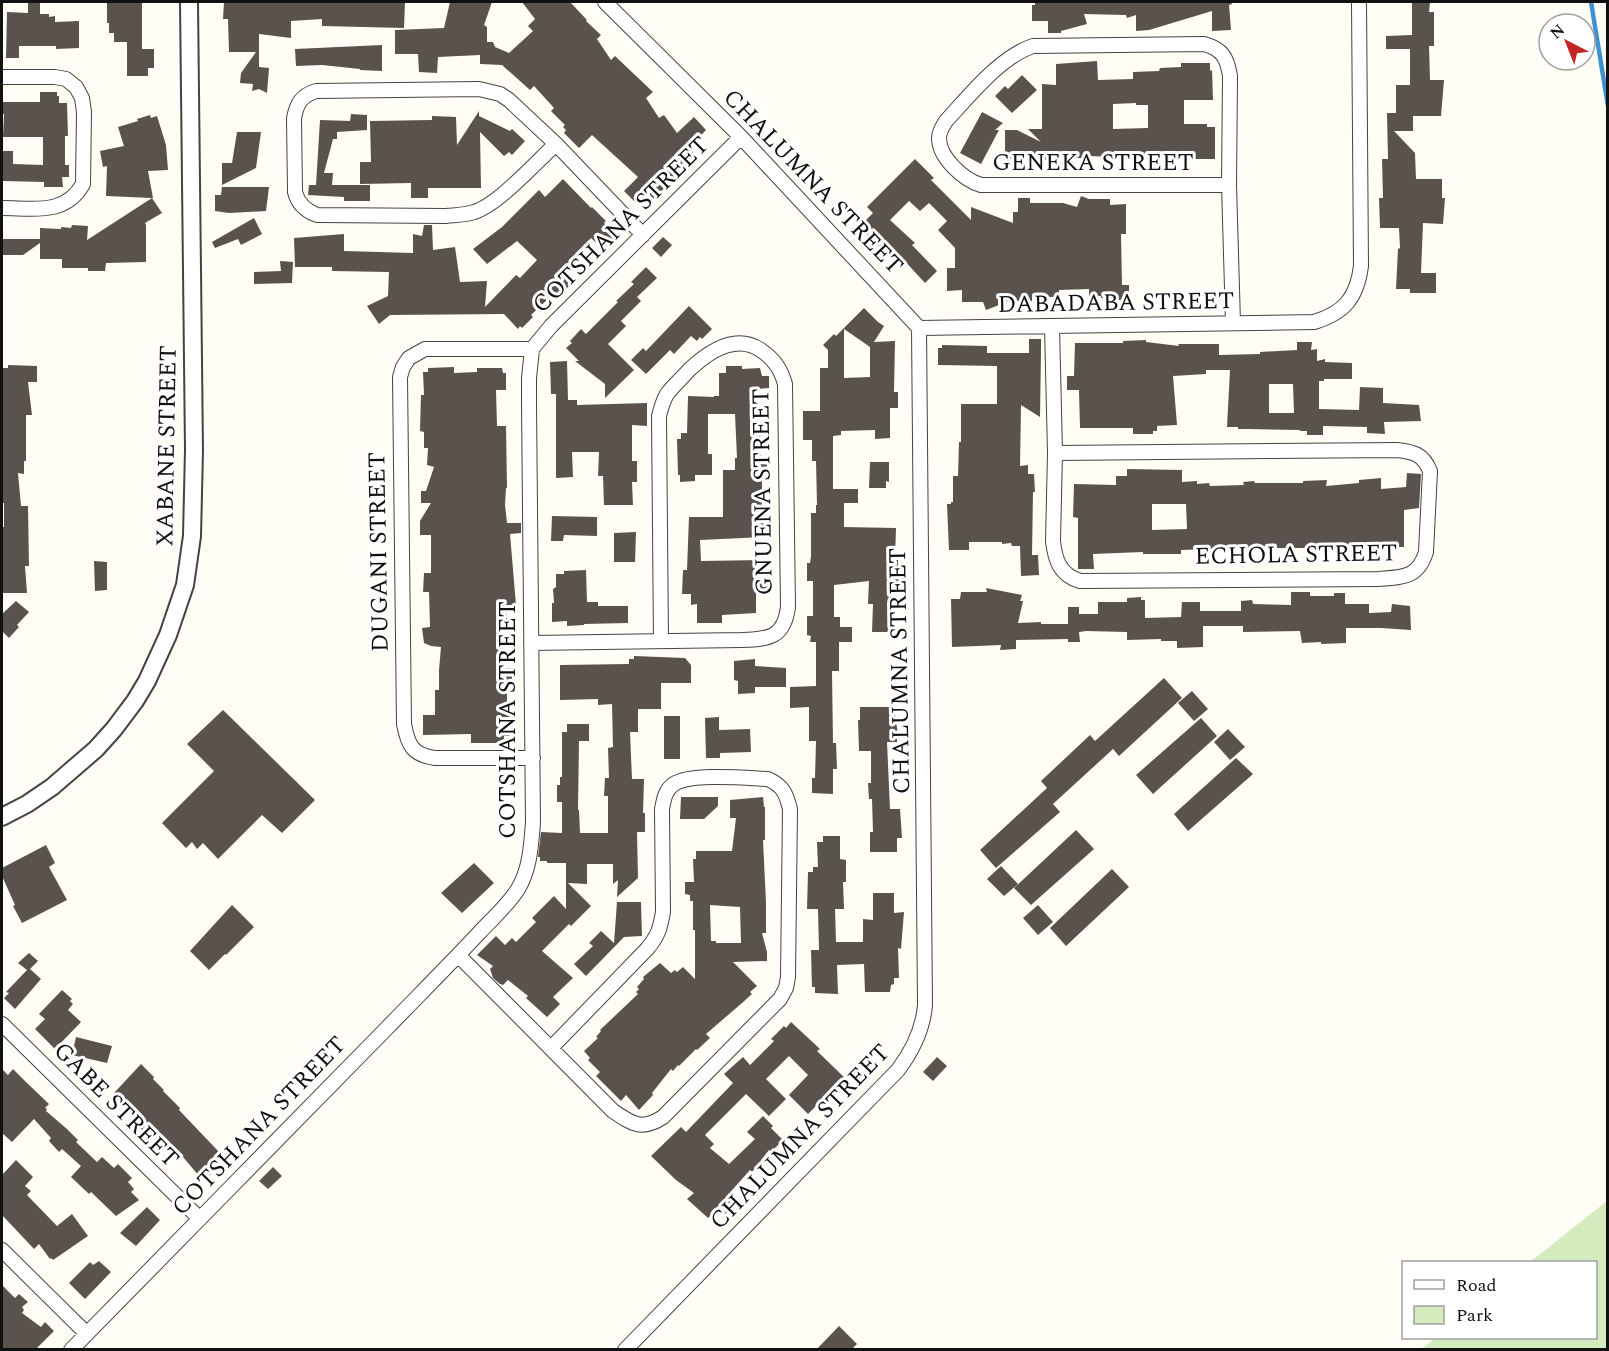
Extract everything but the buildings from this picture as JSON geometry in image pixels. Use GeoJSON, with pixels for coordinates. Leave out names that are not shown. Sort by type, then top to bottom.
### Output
{"type":"FeatureCollection","features":[{"type":"Feature","properties":{"kind":"street","name":"XABANE STREET"},"geometry":{"type":"LineString","coordinates":[[2,817],[52,787],[114,729],[147,681],[168,635],[185,585],[192,536],[194,450],[189,2]]}},
{"type":"Feature","properties":{"kind":"street","name":"CHALUMNA STREET"},"geometry":{"type":"LineString","coordinates":[[605,2],[741,137],[919,328],[924,1019],[913,1048],[898,1070],[626,1350]]}},
{"type":"Feature","properties":{"kind":"street","name":"DABADABA STREET"},"geometry":{"type":"LineString","coordinates":[[919,328],[1314,322],[1329,318],[1349,302],[1358,283],[1361,261],[1359,2]]}},
{"type":"Feature","properties":{"kind":"street","name":"GENEKA STREET"},"geometry":{"type":"LineString","coordinates":[[1229,185],[981,185],[971,183],[954,168],[941,147],[939,138],[946,121],[1004,62],[1021,50],[1033,46],[1204,44],[1214,47],[1220,51],[1229,65],[1230,76],[1229,185],[1233,323]]}},
{"type":"Feature","properties":{"kind":"street"},"geometry":{"type":"LineString","coordinates":[[2,77],[66,79],[76,87],[82,98],[84,112],[83,184],[77,194],[59,206],[2,208]]}},
{"type":"Feature","properties":{"kind":"street"},"geometry":{"type":"LineString","coordinates":[[556,144],[496,200],[484,208],[462,215],[317,215],[310,213],[297,200],[294,118],[300,99],[307,94],[316,91],[468,88],[489,90],[509,100],[556,144],[643,234]]}},
{"type":"Feature","properties":{"kind":"street","name":"COTSHANA STREET"},"geometry":{"type":"LineString","coordinates":[[71,1350],[282,1137],[458,955],[518,889],[531,853],[533,823],[529,403],[532,349],[550,326],[741,137]]}},
{"type":"Feature","properties":{"kind":"street","name":"ECHOLA STREET"},"geometry":{"type":"LineString","coordinates":[[1052,326],[1055,453],[1054,551],[1060,568],[1073,579],[1080,581],[1396,578],[1409,576],[1418,570],[1426,552],[1430,471],[1420,456],[1411,452],[1385,450],[1055,453]]}},
{"type":"Feature","properties":{"kind":"street","name":"GNUENA STREET"},"geometry":{"type":"LineString","coordinates":[[531,643],[761,640],[779,632],[784,624],[788,607],[785,384],[775,362],[757,347],[747,343],[735,343],[707,354],[669,392],[659,416],[661,641]]}},
{"type":"Feature","properties":{"kind":"street","name":"DUGANI STREET"},"geometry":{"type":"LineString","coordinates":[[532,349],[425,349],[409,358],[400,377],[405,735],[409,745],[416,752],[435,758],[533,758]]}},
{"type":"Feature","properties":{"kind":"street"},"geometry":{"type":"LineString","coordinates":[[458,955],[613,1112],[636,1124],[646,1126],[654,1123],[663,1117],[780,999],[786,988],[790,810],[787,797],[777,783],[768,778],[699,778],[683,780],[668,790],[662,809],[663,912],[657,938],[551,1048]]}},
{"type":"Feature","properties":{"kind":"street","name":"GABE STREET"},"geometry":{"type":"LineString","coordinates":[[2,1024],[200,1219]]}},
{"type":"Feature","properties":{"kind":"street"},"geometry":{"type":"LineString","coordinates":[[2,1250],[87,1334]]}},
{"type":"Feature","properties":{"kind":"green space"},"geometry":{"type":"Polygon","coordinates":[[[1607,1201],[1607,1349],[1421,1349],[1435,1339],[1597,1339],[1597,1261],[1531,1261],[1607,1201]]]}},
{"type":"Feature","properties":{"kind":"waterway"},"geometry":{"type":"LineString","coordinates":[[1591,2],[1608,106]]}}]}
